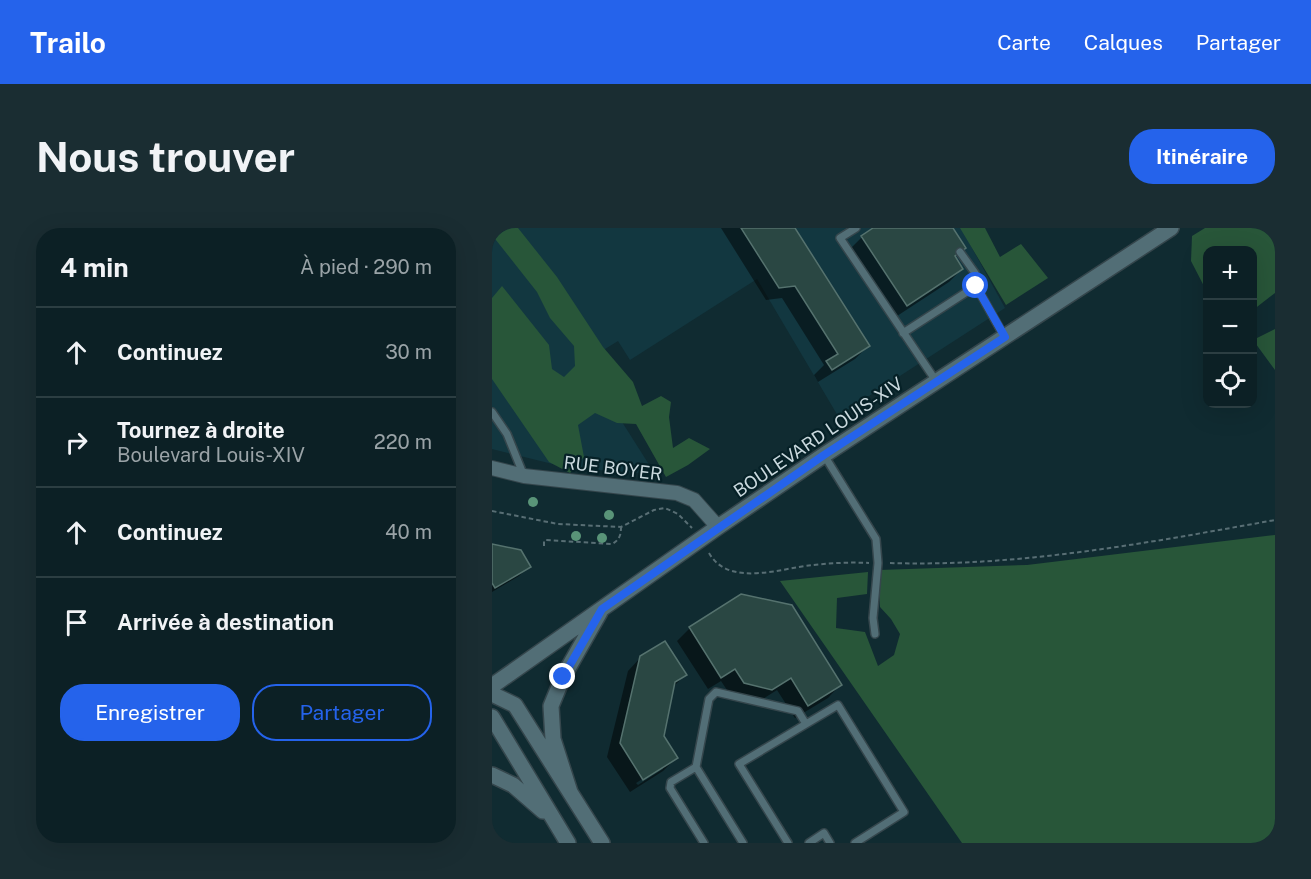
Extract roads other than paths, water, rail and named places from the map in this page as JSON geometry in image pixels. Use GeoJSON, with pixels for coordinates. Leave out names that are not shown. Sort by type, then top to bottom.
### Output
{"type":"FeatureCollection","features":[{"type":"Feature","properties":{"kind":"main road","name":"BOULEVARD LOUIS-XIV"},"geometry":{"type":"LineString","coordinates":[[492,686],[824,455],[1162,231]]}},
{"type":"Feature","properties":{"kind":"main road"},"geometry":{"type":"LineString","coordinates":[[570,792],[553,739],[551,706],[563,677],[602,609]]}},
{"type":"Feature","properties":{"kind":"main road"},"geometry":{"type":"LineString","coordinates":[[492,694],[515,705],[602,843]]}},
{"type":"Feature","properties":{"kind":"main road"},"geometry":{"type":"LineString","coordinates":[[492,717],[568,843]]}},
{"type":"Feature","properties":{"kind":"main road"},"geometry":{"type":"LineString","coordinates":[[492,775],[513,785],[554,820]]}},
{"type":"Feature","properties":{"kind":"street","name":"RUE BOYER"},"geometry":{"type":"LineString","coordinates":[[492,468],[524,476],[677,493],[694,500],[718,527]]}},
{"type":"Feature","properties":{"kind":"lane"},"geometry":{"type":"LineString","coordinates":[[856,228],[840,238],[936,381]]}},
{"type":"Feature","properties":{"kind":"lane"},"geometry":{"type":"LineString","coordinates":[[960,252],[975,273],[976,286],[1005,337]]}},
{"type":"Feature","properties":{"kind":"lane"},"geometry":{"type":"LineString","coordinates":[[903,333],[976,286]]}},
{"type":"Feature","properties":{"kind":"lane"},"geometry":{"type":"LineString","coordinates":[[492,412],[507,435],[524,476]]}},
{"type":"Feature","properties":{"kind":"lane"},"geometry":{"type":"LineString","coordinates":[[824,455],[876,539],[878,563],[873,608],[875,634]]}},
{"type":"Feature","properties":{"kind":"lane"},"geometry":{"type":"LineString","coordinates":[[743,843],[696,766],[709,699],[716,692],[798,711],[806,724]]}},
{"type":"Feature","properties":{"kind":"lane"},"geometry":{"type":"LineString","coordinates":[[788,843],[739,764],[838,705],[904,812],[855,843]]}},
{"type":"Feature","properties":{"kind":"lane"},"geometry":{"type":"LineString","coordinates":[[696,766],[671,782],[670,788],[704,843]]}},
{"type":"Feature","properties":{"kind":"lane"},"geometry":{"type":"LineString","coordinates":[[809,843],[824,833],[830,843]]}}]}
